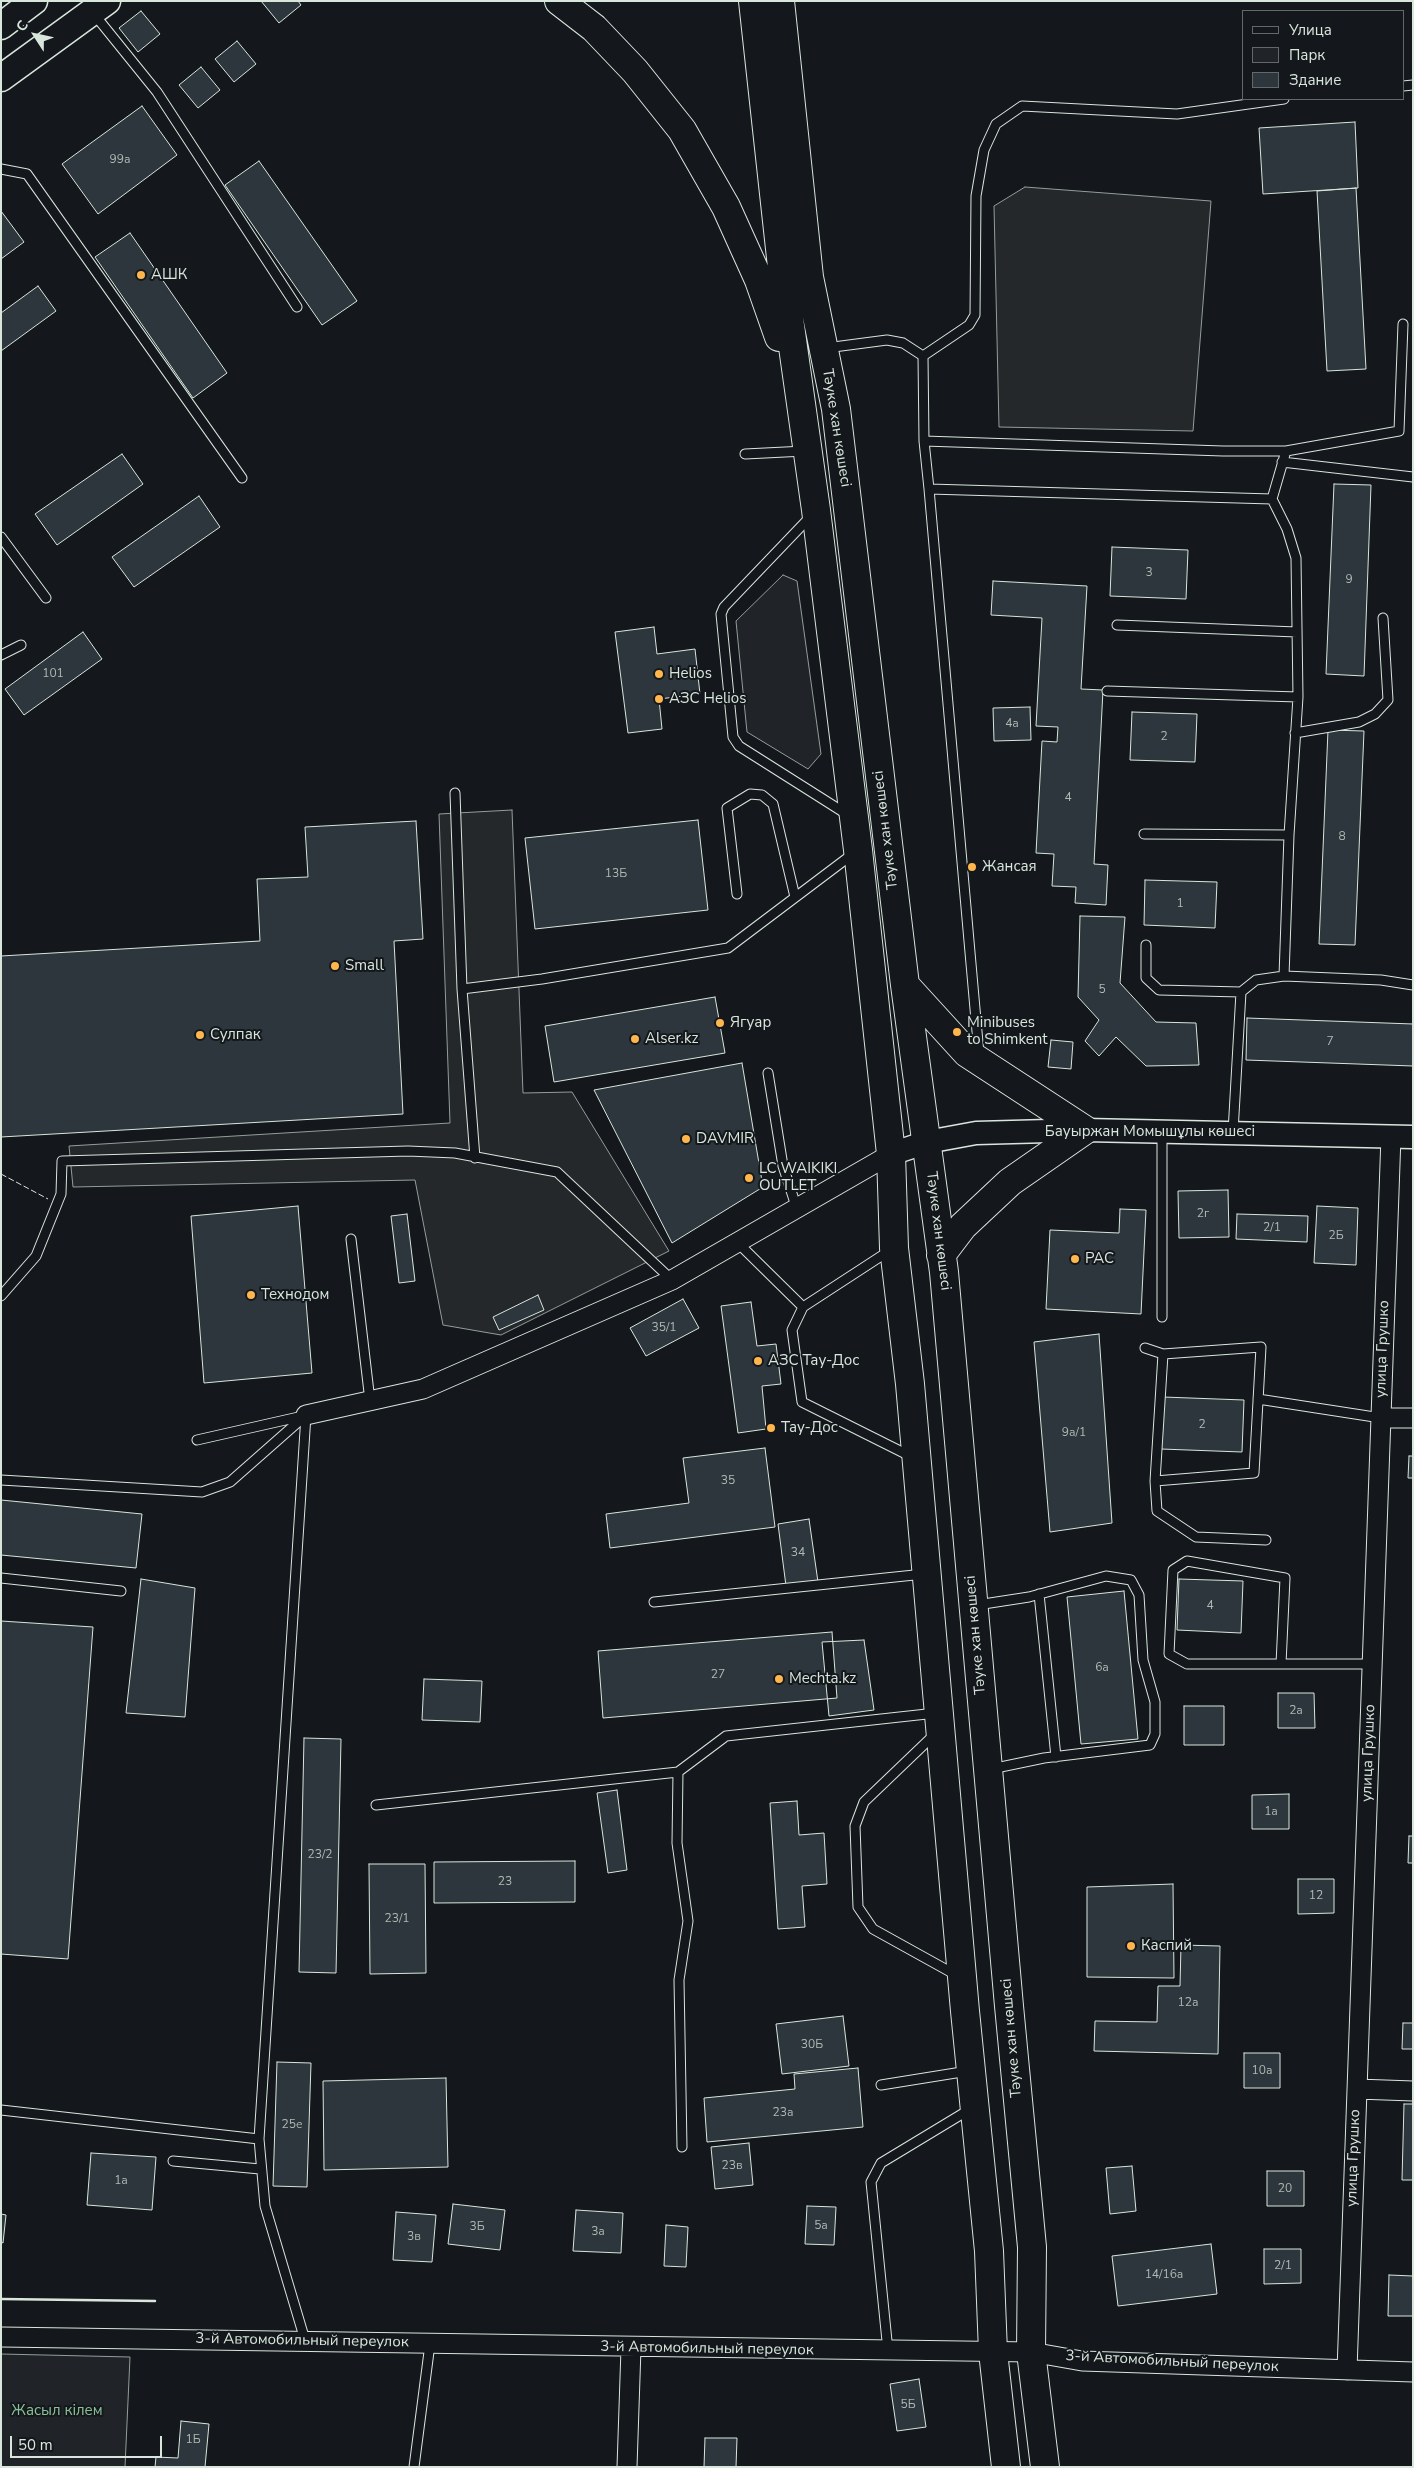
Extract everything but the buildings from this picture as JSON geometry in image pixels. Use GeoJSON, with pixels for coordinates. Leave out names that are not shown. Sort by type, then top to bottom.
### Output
{"type":"FeatureCollection","features":[{"type":"Feature","properties":{"kind":"main road"},"geometry":{"type":"LineString","coordinates":[[1,26],[34,1]]}},
{"type":"Feature","properties":{"kind":"main road"},"geometry":{"type":"LineString","coordinates":[[559,1],[594,28],[635,70],[682,130],[726,207],[759,280],[801,402]]}},
{"type":"Feature","properties":{"kind":"main road","name":"Тәуке хан көшесі"},"geometry":{"type":"LineString","coordinates":[[753,1],[783,276],[816,510],[858,850],[891,1154],[894,1248],[917,1460],[970,2071],[989,2251],[993,2352],[1006,2467]]}},
{"type":"Feature","properties":{"kind":"main road","name":"Тәуке хан көшесі"},"geometry":{"type":"LineString","coordinates":[[780,1],[809,276],[836,410],[905,985],[944,1272],[1032,2247],[1031,2352],[1045,2467]]}},
{"type":"Feature","properties":{"kind":"main road"},"geometry":{"type":"LineString","coordinates":[[1,78],[100,6]]}},
{"type":"Feature","properties":{"kind":"main road"},"geometry":{"type":"LineString","coordinates":[[905,985],[967,1053],[1085,1130],[1010,1182],[963,1226],[941,1255]]}},
{"type":"Feature","properties":{"kind":"street","name":"Бауыржан Момышұлы көшесі"},"geometry":{"type":"LineString","coordinates":[[891,1154],[927,1142],[976,1133],[1085,1130],[1402,1137]]}},
{"type":"Feature","properties":{"kind":"street","name":"улица Грушко"},"geometry":{"type":"LineString","coordinates":[[1347,2370],[1381,1418],[1402,1137]]}},
{"type":"Feature","properties":{"kind":"street"},"geometry":{"type":"LineString","coordinates":[[306,1415],[424,1389],[672,1280],[891,1154]]}},
{"type":"Feature","properties":{"kind":"street"},"geometry":{"type":"LineString","coordinates":[[1381,1418],[1413,1418]]}},
{"type":"Feature","properties":{"kind":"street"},"geometry":{"type":"LineString","coordinates":[[1357,2089],[1413,2091]]}},
{"type":"Feature","properties":{"kind":"street","name":"3-й Автомобильный переулок"},"geometry":{"type":"LineString","coordinates":[[1,2337],[305,2340],[631,2348],[1031,2352],[1082,2361],[1413,2372]]}},
{"type":"Feature","properties":{"kind":"street"},"geometry":{"type":"LineString","coordinates":[[627,2467],[631,2348]]}},
{"type":"Feature","properties":{"kind":"lane"},"geometry":{"type":"LineString","coordinates":[[100,6],[297,307]]}},
{"type":"Feature","properties":{"kind":"lane"},"geometry":{"type":"LineString","coordinates":[[923,356],[970,325],[975,315],[976,196],[984,150],[996,124],[1022,106],[1177,114],[1277,100]]}},
{"type":"Feature","properties":{"kind":"lane"},"geometry":{"type":"LineString","coordinates":[[1,169],[27,174],[242,478]]}},
{"type":"Feature","properties":{"kind":"lane"},"geometry":{"type":"LineString","coordinates":[[924,441],[1213,451],[1286,451],[1399,431],[1403,324]]}},
{"type":"Feature","properties":{"kind":"lane"},"geometry":{"type":"LineString","coordinates":[[824,349],[887,340],[902,343],[923,356]]}},
{"type":"Feature","properties":{"kind":"lane"},"geometry":{"type":"LineString","coordinates":[[923,356],[924,441],[980,1063]]}},
{"type":"Feature","properties":{"kind":"lane"},"geometry":{"type":"LineString","coordinates":[[745,454],[808,450]]}},
{"type":"Feature","properties":{"kind":"lane"},"geometry":{"type":"LineString","coordinates":[[1284,976],[1289,835],[1298,696],[1296,558],[1287,529],[1272,499],[1286,451]]}},
{"type":"Feature","properties":{"kind":"lane"},"geometry":{"type":"LineString","coordinates":[[1282,462],[1413,477]]}},
{"type":"Feature","properties":{"kind":"lane"},"geometry":{"type":"LineString","coordinates":[[929,489],[1272,499]]}},
{"type":"Feature","properties":{"kind":"lane"},"geometry":{"type":"LineString","coordinates":[[816,510],[724,607],[721,614],[733,737],[739,746],[854,819]]}},
{"type":"Feature","properties":{"kind":"lane"},"geometry":{"type":"LineString","coordinates":[[1,537],[46,598]]}},
{"type":"Feature","properties":{"kind":"lane"},"geometry":{"type":"LineString","coordinates":[[1295,733],[1359,722],[1375,714],[1388,700],[1383,618]]}},
{"type":"Feature","properties":{"kind":"lane"},"geometry":{"type":"LineString","coordinates":[[1117,625],[1297,632]]}},
{"type":"Feature","properties":{"kind":"lane"},"geometry":{"type":"LineString","coordinates":[[1,655],[21,645]]}},
{"type":"Feature","properties":{"kind":"lane"},"geometry":{"type":"LineString","coordinates":[[1107,692],[1298,696]]}},
{"type":"Feature","properties":{"kind":"lane"},"geometry":{"type":"LineString","coordinates":[[455,793],[462,989],[475,1158]]}},
{"type":"Feature","properties":{"kind":"lane"},"geometry":{"type":"LineString","coordinates":[[737,894],[727,808],[750,794],[762,795],[773,804],[795,897]]}},
{"type":"Feature","properties":{"kind":"lane"},"geometry":{"type":"LineString","coordinates":[[1144,834],[1289,835]]}},
{"type":"Feature","properties":{"kind":"lane"},"geometry":{"type":"LineString","coordinates":[[462,989],[542,979],[728,948],[858,850]]}},
{"type":"Feature","properties":{"kind":"lane"},"geometry":{"type":"LineString","coordinates":[[1146,945],[1146,978],[1159,990],[1241,992],[1256,980],[1284,976],[1381,980],[1413,985]]}},
{"type":"Feature","properties":{"kind":"lane"},"geometry":{"type":"LineString","coordinates":[[1232,1132],[1241,992]]}},
{"type":"Feature","properties":{"kind":"lane"},"geometry":{"type":"LineString","coordinates":[[768,1073],[783,1166],[797,1209]]}},
{"type":"Feature","properties":{"kind":"lane"},"geometry":{"type":"LineString","coordinates":[[1162,1131],[1162,1317]]}},
{"type":"Feature","properties":{"kind":"lane"},"geometry":{"type":"LineString","coordinates":[[1,1296],[36,1256],[61,1194],[62,1161],[408,1151],[455,1153],[557,1172],[672,1280]]}},
{"type":"Feature","properties":{"kind":"lane"},"geometry":{"type":"LineString","coordinates":[[351,1239],[370,1401]]}},
{"type":"Feature","properties":{"kind":"lane"},"geometry":{"type":"LineString","coordinates":[[738,1243],[803,1307]]}},
{"type":"Feature","properties":{"kind":"lane"},"geometry":{"type":"LineString","coordinates":[[894,1248],[803,1307],[792,1330],[802,1402],[917,1460]]}},
{"type":"Feature","properties":{"kind":"lane"},"geometry":{"type":"LineString","coordinates":[[1145,1348],[1163,1354],[1261,1347],[1254,1473],[1155,1481]]}},
{"type":"Feature","properties":{"kind":"lane"},"geometry":{"type":"LineString","coordinates":[[1163,1354],[1155,1481],[1157,1512],[1196,1537],[1266,1540]]}},
{"type":"Feature","properties":{"kind":"lane"},"geometry":{"type":"LineString","coordinates":[[1258,1399],[1381,1418]]}},
{"type":"Feature","properties":{"kind":"lane"},"geometry":{"type":"LineString","coordinates":[[198,1440],[306,1415]]}},
{"type":"Feature","properties":{"kind":"lane"},"geometry":{"type":"LineString","coordinates":[[1,1480],[202,1492],[230,1482],[306,1415]]}},
{"type":"Feature","properties":{"kind":"lane"},"geometry":{"type":"LineString","coordinates":[[305,2340],[266,2206],[260,2169],[259,2139],[306,1415]]}},
{"type":"Feature","properties":{"kind":"lane"},"geometry":{"type":"LineString","coordinates":[[1281,1664],[1285,1578],[1187,1561],[1173,1570],[1169,1654],[1187,1664],[1281,1664],[1372,1664]]}},
{"type":"Feature","properties":{"kind":"lane"},"geometry":{"type":"LineString","coordinates":[[654,1602],[927,1574]]}},
{"type":"Feature","properties":{"kind":"lane"},"geometry":{"type":"LineString","coordinates":[[974,1606],[1040,1594],[1106,1576],[1131,1580],[1139,1595],[1143,1660],[1155,1702],[1155,1734],[1150,1745],[1056,1757],[988,1770]]}},
{"type":"Feature","properties":{"kind":"lane"},"geometry":{"type":"LineString","coordinates":[[1,1578],[121,1591]]}},
{"type":"Feature","properties":{"kind":"lane"},"geometry":{"type":"LineString","coordinates":[[1040,1594],[1056,1757]]}},
{"type":"Feature","properties":{"kind":"lane"},"geometry":{"type":"LineString","coordinates":[[376,1805],[678,1772],[726,1736],[940,1721]]}},
{"type":"Feature","properties":{"kind":"lane"},"geometry":{"type":"LineString","coordinates":[[940,1721],[864,1802],[855,1826],[858,1907],[873,1929],[962,1978]]}},
{"type":"Feature","properties":{"kind":"lane"},"geometry":{"type":"LineString","coordinates":[[678,1772],[677,1843],[688,1921],[679,1980],[682,2147]]}},
{"type":"Feature","properties":{"kind":"lane"},"geometry":{"type":"LineString","coordinates":[[881,2085],[970,2071]]}},
{"type":"Feature","properties":{"kind":"lane"},"geometry":{"type":"LineString","coordinates":[[888,2351],[871,2182],[881,2163],[974,2106]]}},
{"type":"Feature","properties":{"kind":"lane"},"geometry":{"type":"LineString","coordinates":[[1,2110],[259,2139]]}},
{"type":"Feature","properties":{"kind":"lane"},"geometry":{"type":"LineString","coordinates":[[173,2161],[260,2169]]}},
{"type":"Feature","properties":{"kind":"lane"},"geometry":{"type":"LineString","coordinates":[[414,2467],[430,2344]]}},
{"type":"Feature","properties":{"kind":"green space"},"geometry":{"type":"Polygon","coordinates":[[[783,575],[797,581],[821,754],[808,769],[747,732],[736,621],[783,575]]]}},
{"type":"Feature","properties":{"kind":"green space","name":"Жасыл кілем"},"geometry":{"type":"Polygon","coordinates":[[[1,2354],[130,2357],[125,2467],[1,2467],[1,2354]]]}},
{"type":"Feature","properties":{"kind":"shaded area"},"geometry":{"type":"Polygon","coordinates":[[[1025,187],[1211,201],[1193,431],[999,427],[994,206],[1025,187]]]}},
{"type":"Feature","properties":{"kind":"shaded area"},"geometry":{"type":"Polygon","coordinates":[[[512,810],[523,1093],[572,1092],[669,1251],[501,1335],[443,1325],[415,1180],[73,1187],[69,1146],[450,1123],[439,814],[512,810]]]}},
{"type":"Feature","properties":{"kind":"fence"},"geometry":{"type":"LineString","coordinates":[[1,1174],[48,1199]]}},
{"type":"Feature","properties":{"kind":"wall"},"geometry":{"type":"LineString","coordinates":[[1,2299],[155,2301]]}},
{"type":"Feature","properties":{"kind":"place","name":"АШК"},"geometry":{"type":"Point","coordinates":[141,275]}},
{"type":"Feature","properties":{"kind":"place","name":"Helios"},"geometry":{"type":"Point","coordinates":[659,674]}},
{"type":"Feature","properties":{"kind":"place","name":"АЗС Helios"},"geometry":{"type":"Point","coordinates":[659,699]}},
{"type":"Feature","properties":{"kind":"place","name":"Жансая"},"geometry":{"type":"Point","coordinates":[972,867]}},
{"type":"Feature","properties":{"kind":"place","name":"Small"},"geometry":{"type":"Point","coordinates":[335,966]}},
{"type":"Feature","properties":{"kind":"place","name":"Ягуар"},"geometry":{"type":"Point","coordinates":[720,1023]}},
{"type":"Feature","properties":{"kind":"place","name":"Minibuses to Shimkent"},"geometry":{"type":"Point","coordinates":[957,1032]}},
{"type":"Feature","properties":{"kind":"place","name":"Сулпак"},"geometry":{"type":"Point","coordinates":[200,1035]}},
{"type":"Feature","properties":{"kind":"place","name":"Alser.kz"},"geometry":{"type":"Point","coordinates":[635,1039]}},
{"type":"Feature","properties":{"kind":"place","name":"DAVMIR"},"geometry":{"type":"Point","coordinates":[686,1139]}},
{"type":"Feature","properties":{"kind":"place","name":"LC WAIKIKI OUTLET"},"geometry":{"type":"Point","coordinates":[749,1178]}},
{"type":"Feature","properties":{"kind":"place","name":"РАС"},"geometry":{"type":"Point","coordinates":[1075,1259]}},
{"type":"Feature","properties":{"kind":"place","name":"Технодом"},"geometry":{"type":"Point","coordinates":[251,1295]}},
{"type":"Feature","properties":{"kind":"place","name":"АЗС Тау-Дос"},"geometry":{"type":"Point","coordinates":[758,1361]}},
{"type":"Feature","properties":{"kind":"place","name":"Тау-Дос"},"geometry":{"type":"Point","coordinates":[771,1428]}},
{"type":"Feature","properties":{"kind":"place","name":"Mechta.kz"},"geometry":{"type":"Point","coordinates":[779,1679]}},
{"type":"Feature","properties":{"kind":"place","name":"Каспий"},"geometry":{"type":"Point","coordinates":[1131,1946]}}]}
